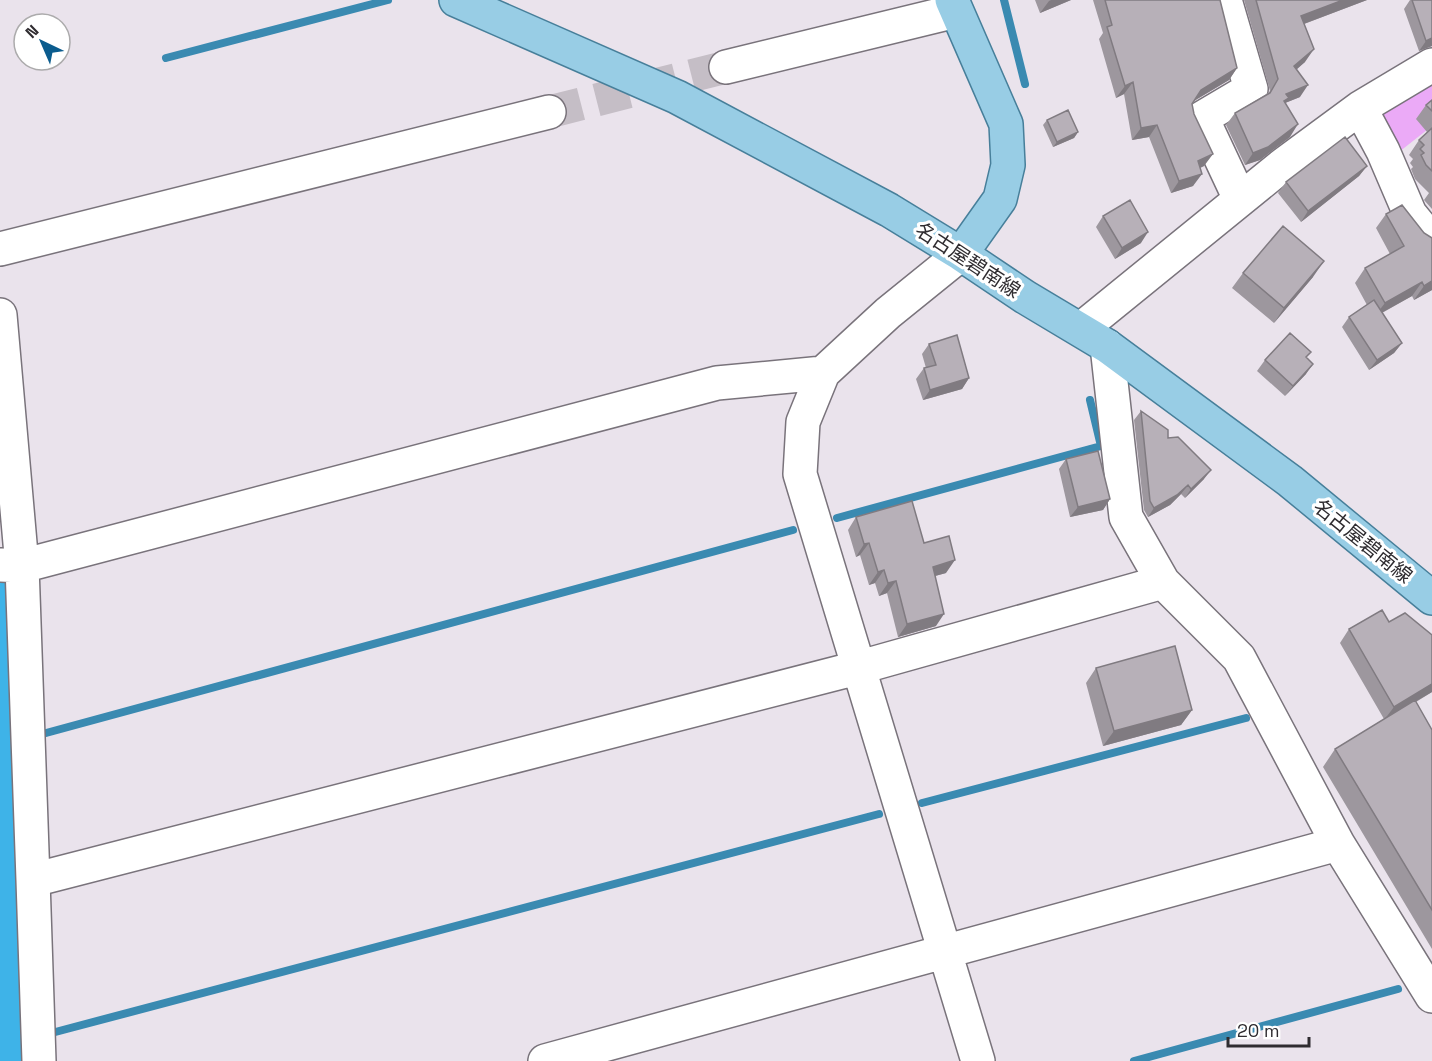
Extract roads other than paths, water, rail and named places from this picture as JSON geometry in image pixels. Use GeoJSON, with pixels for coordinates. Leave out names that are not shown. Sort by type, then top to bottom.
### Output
{"type":"FeatureCollection","features":[{"type":"Feature","properties":{"kind":"main road","name":"名古屋碧南線"},"geometry":{"type":"LineString","coordinates":[[456,0],[677,97],[889,210],[962,254],[1025,297],[1094,338],[1290,481],[1432,598]]}},
{"type":"Feature","properties":{"kind":"main road"},"geometry":{"type":"LineString","coordinates":[[954,5],[1006,124],[1008,165],[1000,200],[962,254]]}},
{"type":"Feature","properties":{"kind":"street"},"geometry":{"type":"LineString","coordinates":[[1225,0],[1251,89],[1202,118],[1240,199]]}},
{"type":"Feature","properties":{"kind":"street"},"geometry":{"type":"LineString","coordinates":[[726,68],[954,5]]}},
{"type":"Feature","properties":{"kind":"street"},"geometry":{"type":"LineString","coordinates":[[1432,65],[1360,108],[1240,199],[1094,338],[1126,517],[1162,582],[1239,658],[1338,844],[1432,996]]}},
{"type":"Feature","properties":{"kind":"street"},"geometry":{"type":"LineString","coordinates":[[1360,108],[1383,151],[1410,214],[1428,236],[1432,237]]}},
{"type":"Feature","properties":{"kind":"street"},"geometry":{"type":"LineString","coordinates":[[0,249],[549,112]]}},
{"type":"Feature","properties":{"kind":"street"},"geometry":{"type":"LineString","coordinates":[[962,254],[888,313],[823,373],[803,422],[800,474],[978,1061]]}},
{"type":"Feature","properties":{"kind":"street"},"geometry":{"type":"LineString","coordinates":[[0,315],[14,566],[29,756],[39,1058]]}},
{"type":"Feature","properties":{"kind":"street"},"geometry":{"type":"LineString","coordinates":[[14,566],[717,383],[823,373]]}},
{"type":"Feature","properties":{"kind":"street"},"geometry":{"type":"LineString","coordinates":[[33,880],[857,668],[1162,582]]}},
{"type":"Feature","properties":{"kind":"street"},"geometry":{"type":"LineString","coordinates":[[545,1061],[1338,844]]}},
{"type":"Feature","properties":{"kind":"waterway"},"geometry":{"type":"LineString","coordinates":[[166,58],[388,0]]}},
{"type":"Feature","properties":{"kind":"waterway"},"geometry":{"type":"LineString","coordinates":[[1004,0],[1025,84]]}},
{"type":"Feature","properties":{"kind":"waterway"},"geometry":{"type":"LineString","coordinates":[[837,518],[1101,446],[1090,400]]}},
{"type":"Feature","properties":{"kind":"waterway"},"geometry":{"type":"LineString","coordinates":[[35,736],[793,530]]}},
{"type":"Feature","properties":{"kind":"waterway"},"geometry":{"type":"LineString","coordinates":[[0,606],[12,1061]]}},
{"type":"Feature","properties":{"kind":"waterway"},"geometry":{"type":"LineString","coordinates":[[922,803],[1246,718]]}},
{"type":"Feature","properties":{"kind":"waterway"},"geometry":{"type":"LineString","coordinates":[[4,744],[20,740]]}},
{"type":"Feature","properties":{"kind":"waterway"},"geometry":{"type":"LineString","coordinates":[[44,1035],[879,814]]}},
{"type":"Feature","properties":{"kind":"waterway"},"geometry":{"type":"LineString","coordinates":[[1134,1061],[1398,989]]}},
{"type":"Feature","properties":{"kind":"waterway"},"geometry":{"type":"LineString","coordinates":[[11,1043],[31,1038]]}},
{"type":"Feature","properties":{"kind":"tunnel"},"geometry":{"type":"LineString","coordinates":[[549,112],[726,67]]}}]}
